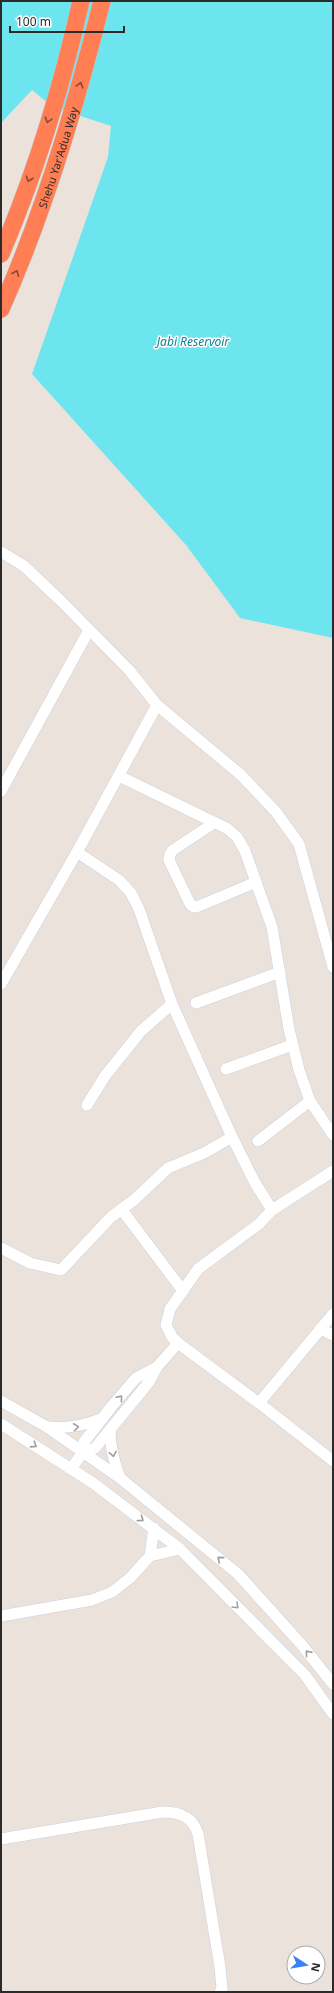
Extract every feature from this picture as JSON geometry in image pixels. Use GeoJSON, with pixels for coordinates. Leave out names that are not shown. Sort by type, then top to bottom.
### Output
{"type":"FeatureCollection","features":[{"type":"Feature","properties":{"kind":"highway","name":"Shehu Yar'Adua Way"},"geometry":{"type":"LineString","coordinates":[[1,254],[41,142],[60,80],[81,1]]}},
{"type":"Feature","properties":{"kind":"highway","name":"Shehu Yar'Adua Way"},"geometry":{"type":"LineString","coordinates":[[1,309],[43,203],[61,150],[102,1]]}},
{"type":"Feature","properties":{"kind":"street"},"geometry":{"type":"LineString","coordinates":[[1,552],[24,566],[129,670],[157,705],[240,775],[276,812],[299,844],[333,967]]}},
{"type":"Feature","properties":{"kind":"street"},"geometry":{"type":"LineString","coordinates":[[1,791],[89,630]]}},
{"type":"Feature","properties":{"kind":"street"},"geometry":{"type":"LineString","coordinates":[[1,984],[77,852],[157,705]]}},
{"type":"Feature","properties":{"kind":"street"},"geometry":{"type":"LineString","coordinates":[[119,776],[228,829],[237,837],[245,851],[272,927],[292,1045],[310,1101],[333,1135]]}},
{"type":"Feature","properties":{"kind":"street"},"geometry":{"type":"LineString","coordinates":[[214,823],[173,850],[170,854],[170,860],[190,904],[194,907],[200,906],[256,882]]}},
{"type":"Feature","properties":{"kind":"street"},"geometry":{"type":"LineString","coordinates":[[77,852],[119,880],[131,893],[139,909],[172,1004],[232,1136],[254,1181],[272,1210]]}},
{"type":"Feature","properties":{"kind":"street"},"geometry":{"type":"LineString","coordinates":[[196,1003],[280,972]]}},
{"type":"Feature","properties":{"kind":"street"},"geometry":{"type":"LineString","coordinates":[[87,1105],[104,1076],[141,1032],[172,1004]]}},
{"type":"Feature","properties":{"kind":"street"},"geometry":{"type":"LineString","coordinates":[[226,1069],[292,1045]]}},
{"type":"Feature","properties":{"kind":"street"},"geometry":{"type":"LineString","coordinates":[[258,1141],[310,1101]]}},
{"type":"Feature","properties":{"kind":"street"},"geometry":{"type":"LineString","coordinates":[[1,1248],[30,1263],[61,1270],[111,1217],[134,1200],[168,1168],[204,1153],[232,1136]]}},
{"type":"Feature","properties":{"kind":"street"},"geometry":{"type":"LineString","coordinates":[[333,1171],[272,1210],[259,1224],[198,1269],[170,1309],[166,1325],[172,1337],[178,1343],[259,1403],[333,1461]]}},
{"type":"Feature","properties":{"kind":"street"},"geometry":{"type":"LineString","coordinates":[[122,1210],[183,1290]]}},
{"type":"Feature","properties":{"kind":"street"},"geometry":{"type":"LineString","coordinates":[[259,1403],[333,1314]]}},
{"type":"Feature","properties":{"kind":"street"},"geometry":{"type":"LineString","coordinates":[[320,1329],[333,1335]]}},
{"type":"Feature","properties":{"kind":"street"},"geometry":{"type":"LineString","coordinates":[[83,1452],[95,1448],[149,1382],[157,1367],[178,1343]]}},
{"type":"Feature","properties":{"kind":"street"},"geometry":{"type":"LineString","coordinates":[[71,1469],[83,1452],[84,1442],[136,1378],[157,1367]]}},
{"type":"Feature","properties":{"kind":"street"},"geometry":{"type":"LineString","coordinates":[[1,1401],[47,1427],[120,1478],[238,1574],[301,1644],[333,1684]]}},
{"type":"Feature","properties":{"kind":"street"},"geometry":{"type":"LineString","coordinates":[[47,1427],[66,1429],[84,1426],[104,1418]]}},
{"type":"Feature","properties":{"kind":"street"},"geometry":{"type":"LineString","coordinates":[[1,1424],[71,1469],[154,1528],[180,1549],[304,1675],[333,1714]]}},
{"type":"Feature","properties":{"kind":"street"},"geometry":{"type":"LineString","coordinates":[[110,1430],[114,1462],[120,1478]]}},
{"type":"Feature","properties":{"kind":"street"},"geometry":{"type":"LineString","coordinates":[[1,1616],[92,1600],[103,1596],[130,1578],[150,1556],[154,1528]]}},
{"type":"Feature","properties":{"kind":"street"},"geometry":{"type":"LineString","coordinates":[[150,1556],[180,1549]]}},
{"type":"Feature","properties":{"kind":"street"},"geometry":{"type":"LineString","coordinates":[[1,1839],[163,1812],[185,1816],[194,1824],[198,1834],[220,1967],[222,1988],[220,1992]]}},
{"type":"Feature","properties":{"kind":"water","name":"Jabi Reservoir"},"geometry":{"type":"Polygon","coordinates":[[[1,1],[333,1],[333,638],[240,618],[186,545],[32,374],[108,157],[111,126],[53,107],[32,90],[1,123],[1,1]]]}}]}
